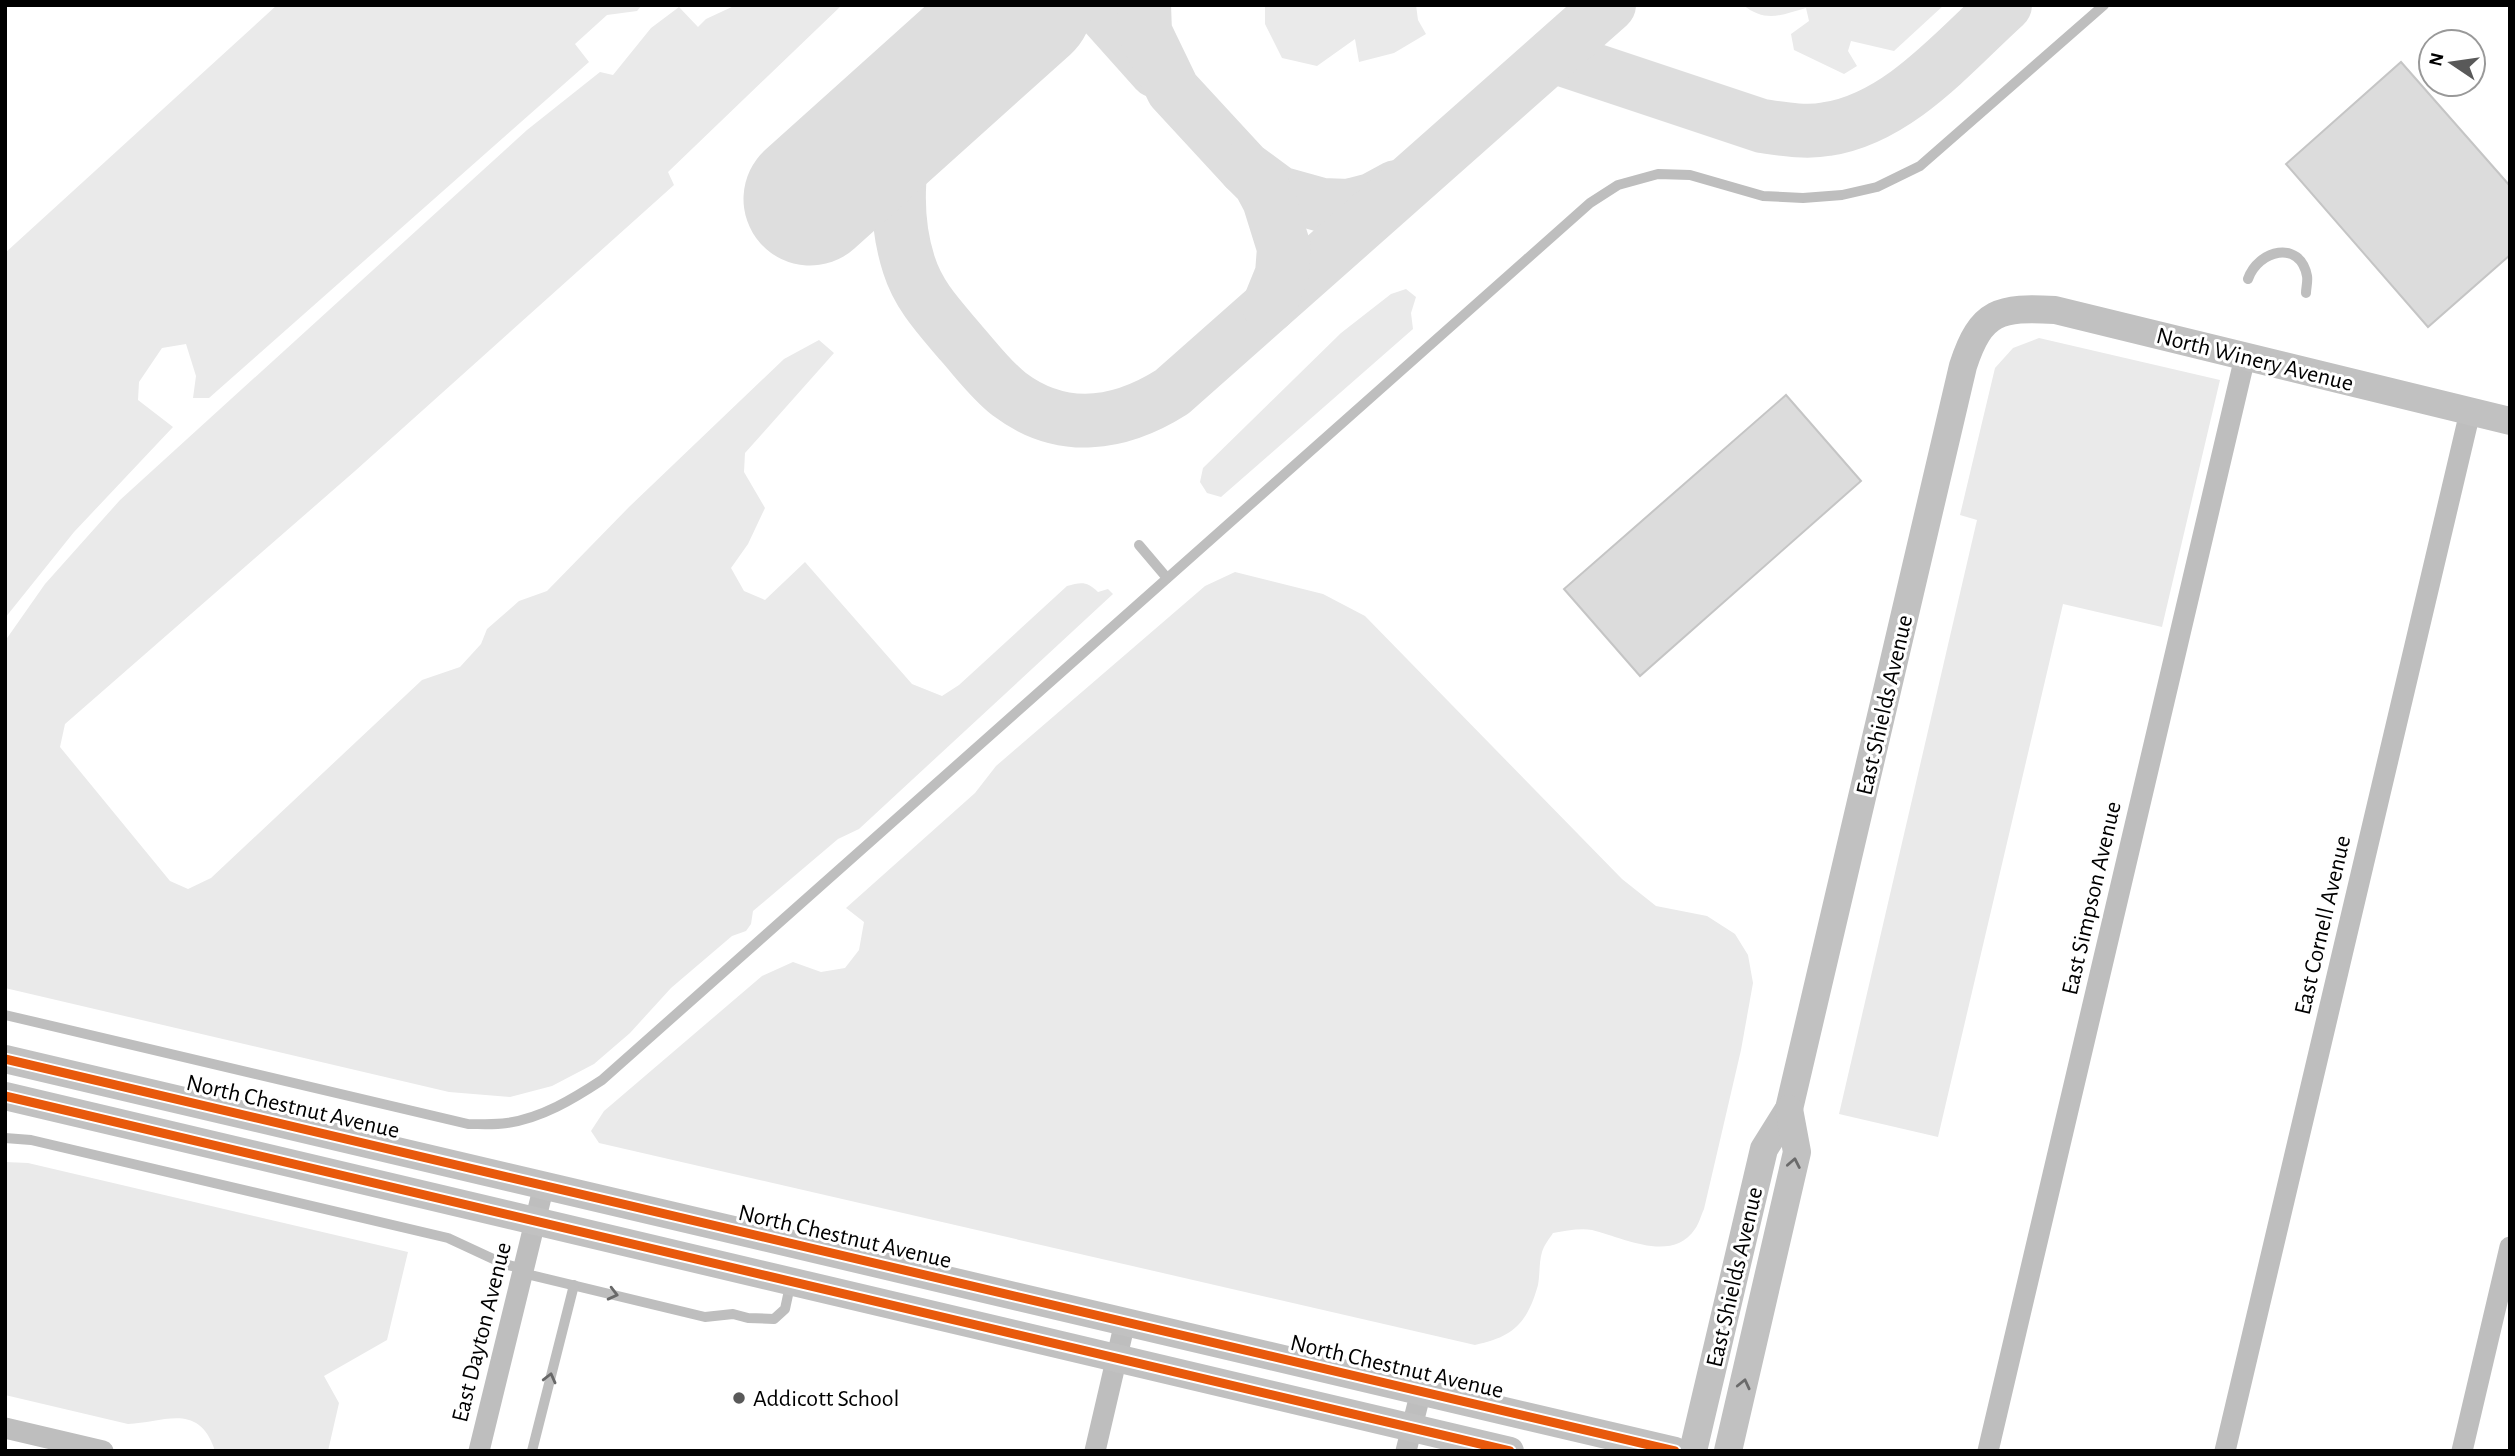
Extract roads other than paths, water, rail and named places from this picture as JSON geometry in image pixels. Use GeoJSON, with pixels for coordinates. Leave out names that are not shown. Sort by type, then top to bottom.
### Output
{"type":"FeatureCollection","features":[{"type":"Feature","properties":{"kind":"main road","name":"North Winery Avenue"},"geometry":{"type":"LineString","coordinates":[[2000,313],[2026,308],[2055,310],[2510,421]]}},
{"type":"Feature","properties":{"kind":"main road","name":"East Shields Avenue"},"geometry":{"type":"LineString","coordinates":[[1693,1451],[1764,1149],[1789,1109],[1963,366],[1977,330],[2000,313]]}},
{"type":"Feature","properties":{"kind":"main road","name":"North Chestnut Avenue"},"geometry":{"type":"LineString","coordinates":[[5,1059],[1675,1451]]}},
{"type":"Feature","properties":{"kind":"main road"},"geometry":{"type":"LineString","coordinates":[[5,1096],[1118,1358],[1409,1439],[1510,1451]]}},
{"type":"Feature","properties":{"kind":"main road","name":"East Shields Avenue"},"geometry":{"type":"LineString","coordinates":[[1728,1451],[1797,1152],[1789,1109]]}},
{"type":"Feature","properties":{"kind":"street","name":"East Simpson Avenue"},"geometry":{"type":"LineString","coordinates":[[1988,1451],[2245,357]]}},
{"type":"Feature","properties":{"kind":"street","name":"East Cornell Avenue"},"geometry":{"type":"LineString","coordinates":[[2225,1451],[2470,412]]}},
{"type":"Feature","properties":{"kind":"street","name":"East Dayton Avenue"},"geometry":{"type":"LineString","coordinates":[[479,1451],[544,1185]]}},
{"type":"Feature","properties":{"kind":"street"},"geometry":{"type":"LineString","coordinates":[[2462,1451],[2510,1247]]}},
{"type":"Feature","properties":{"kind":"street"},"geometry":{"type":"LineString","coordinates":[[1095,1451],[1125,1322]]}},
{"type":"Feature","properties":{"kind":"street"},"geometry":{"type":"LineString","coordinates":[[1409,1439],[1421,1391]]}},
{"type":"Feature","properties":{"kind":"street"},"geometry":{"type":"LineString","coordinates":[[5,1428],[103,1451]]}},
{"type":"Feature","properties":{"kind":"lane"},"geometry":{"type":"LineString","coordinates":[[5,1015],[468,1124],[505,1124],[528,1119],[566,1103],[602,1080],[1590,202],[1618,185],[1658,174],[1690,175],[1763,196],[1803,198],[1842,195],[1877,187],[1920,166],[2104,5]]}},
{"type":"Feature","properties":{"kind":"lane"},"geometry":{"type":"LineString","coordinates":[[2248,279],[2258,261],[2272,252],[2287,253],[2301,261],[2308,277],[2306,293]]}},
{"type":"Feature","properties":{"kind":"lane"},"geometry":{"type":"LineString","coordinates":[[1139,545],[1167,578]]}},
{"type":"Feature","properties":{"kind":"lane"},"geometry":{"type":"LineString","coordinates":[[5,1138],[31,1140],[448,1238],[523,1271],[705,1317],[733,1314],[748,1318],[774,1319],[785,1309],[791,1281]]}},
{"type":"Feature","properties":{"kind":"lane"},"geometry":{"type":"LineString","coordinates":[[532,1451],[574,1285]]}},
{"type":"Feature","properties":{"kind":"place","name":"Addicott School"},"geometry":{"type":"Point","coordinates":[739,1398]}}]}
